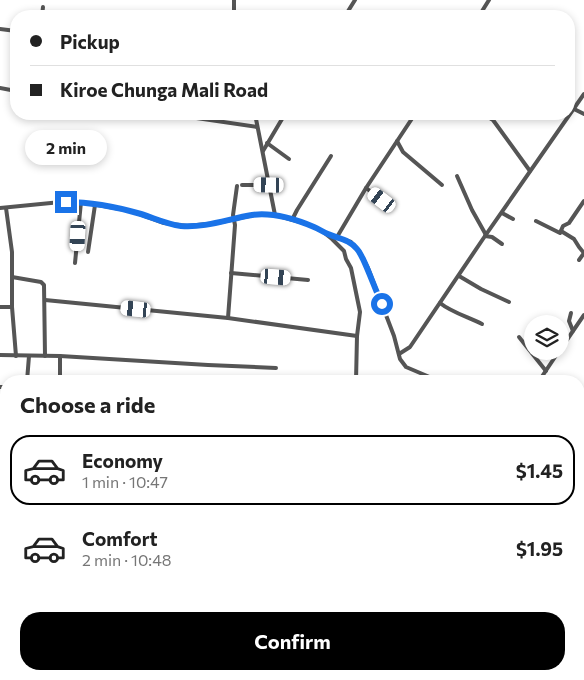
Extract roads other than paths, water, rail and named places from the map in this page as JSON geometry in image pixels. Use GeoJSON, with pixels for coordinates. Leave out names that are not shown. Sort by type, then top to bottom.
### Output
{"type":"FeatureCollection","features":[{"type":"Feature","properties":{"kind":"street"},"geometry":{"type":"LineString","coordinates":[[575,108],[584,94]]}},
{"type":"Feature","properties":{"kind":"street"},"geometry":{"type":"LineString","coordinates":[[210,120],[257,127]]}},
{"type":"Feature","properties":{"kind":"street"},"geometry":{"type":"LineString","coordinates":[[256,120],[275,215]]}},
{"type":"Feature","properties":{"kind":"street"},"geometry":{"type":"LineString","coordinates":[[262,151],[281,120]]}},
{"type":"Feature","properties":{"kind":"street"},"geometry":{"type":"LineString","coordinates":[[337,237],[366,188],[411,120]]}},
{"type":"Feature","properties":{"kind":"street"},"geometry":{"type":"LineString","coordinates":[[493,120],[530,171]]}},
{"type":"Feature","properties":{"kind":"street"},"geometry":{"type":"LineString","coordinates":[[399,354],[410,347],[565,120]]}},
{"type":"Feature","properties":{"kind":"street"},"geometry":{"type":"LineString","coordinates":[[397,141],[400,148],[409,158],[442,185]]}},
{"type":"Feature","properties":{"kind":"street"},"geometry":{"type":"LineString","coordinates":[[267,143],[289,159]]}},
{"type":"Feature","properties":{"kind":"street"},"geometry":{"type":"LineString","coordinates":[[292,220],[296,210],[332,156]]}},
{"type":"Feature","properties":{"kind":"street"},"geometry":{"type":"LineString","coordinates":[[457,176],[486,236],[502,244]]}},
{"type":"Feature","properties":{"kind":"street"},"geometry":{"type":"LineString","coordinates":[[242,185],[269,185]]}},
{"type":"Feature","properties":{"kind":"street"},"geometry":{"type":"LineString","coordinates":[[228,318],[236,186]]}},
{"type":"Feature","properties":{"kind":"street"},"geometry":{"type":"LineString","coordinates":[[366,188],[382,200]]}},
{"type":"Feature","properties":{"kind":"street"},"geometry":{"type":"LineString","coordinates":[[561,231],[584,201]]}},
{"type":"Feature","properties":{"kind":"street"},"geometry":{"type":"LineString","coordinates":[[76,263],[81,202]]}},
{"type":"Feature","properties":{"kind":"street"},"geometry":{"type":"LineString","coordinates":[[0,208],[81,202],[131,211],[164,223],[180,226],[198,226],[254,215],[275,215],[315,227],[326,234],[344,251],[351,268],[360,312],[357,336],[356,375]]}},
{"type":"Feature","properties":{"kind":"street"},"geometry":{"type":"LineString","coordinates":[[88,252],[95,205]]}},
{"type":"Feature","properties":{"kind":"street"},"geometry":{"type":"LineString","coordinates":[[6,208],[12,252],[12,307],[16,356]]}},
{"type":"Feature","properties":{"kind":"street"},"geometry":{"type":"LineString","coordinates":[[502,213],[513,219]]}},
{"type":"Feature","properties":{"kind":"street"},"geometry":{"type":"LineString","coordinates":[[536,221],[560,233],[561,231],[574,239],[584,253],[579,260]]}},
{"type":"Feature","properties":{"kind":"street"},"geometry":{"type":"LineString","coordinates":[[326,234],[351,242],[359,251],[368,268],[394,336],[400,359],[406,367],[425,375]]}},
{"type":"Feature","properties":{"kind":"street"},"geometry":{"type":"LineString","coordinates":[[231,272],[308,280]]}},
{"type":"Feature","properties":{"kind":"street"},"geometry":{"type":"LineString","coordinates":[[458,276],[509,302]]}},
{"type":"Feature","properties":{"kind":"street"},"geometry":{"type":"LineString","coordinates":[[12,277],[43,283],[45,288],[45,356]]}},
{"type":"Feature","properties":{"kind":"street"},"geometry":{"type":"LineString","coordinates":[[45,300],[228,318],[357,336]]}},
{"type":"Feature","properties":{"kind":"street"},"geometry":{"type":"LineString","coordinates":[[440,303],[454,312],[465,315],[482,324]]}},
{"type":"Feature","properties":{"kind":"street"},"geometry":{"type":"LineString","coordinates":[[0,308],[12,307]]}},
{"type":"Feature","properties":{"kind":"street"},"geometry":{"type":"LineString","coordinates":[[570,313],[569,320],[573,331]]}},
{"type":"Feature","properties":{"kind":"street"},"geometry":{"type":"LineString","coordinates":[[569,337],[584,314]]}},
{"type":"Feature","properties":{"kind":"street"},"geometry":{"type":"LineString","coordinates":[[519,337],[546,371]]}},
{"type":"Feature","properties":{"kind":"street"},"geometry":{"type":"LineString","coordinates":[[0,355],[60,356],[276,368]]}},
{"type":"Feature","properties":{"kind":"street"},"geometry":{"type":"LineString","coordinates":[[28,375],[29,356]]}},
{"type":"Feature","properties":{"kind":"street"},"geometry":{"type":"LineString","coordinates":[[60,356],[60,375]]}},
{"type":"Feature","properties":{"kind":"street"},"geometry":{"type":"LineString","coordinates":[[543,375],[553,360]]}}]}
